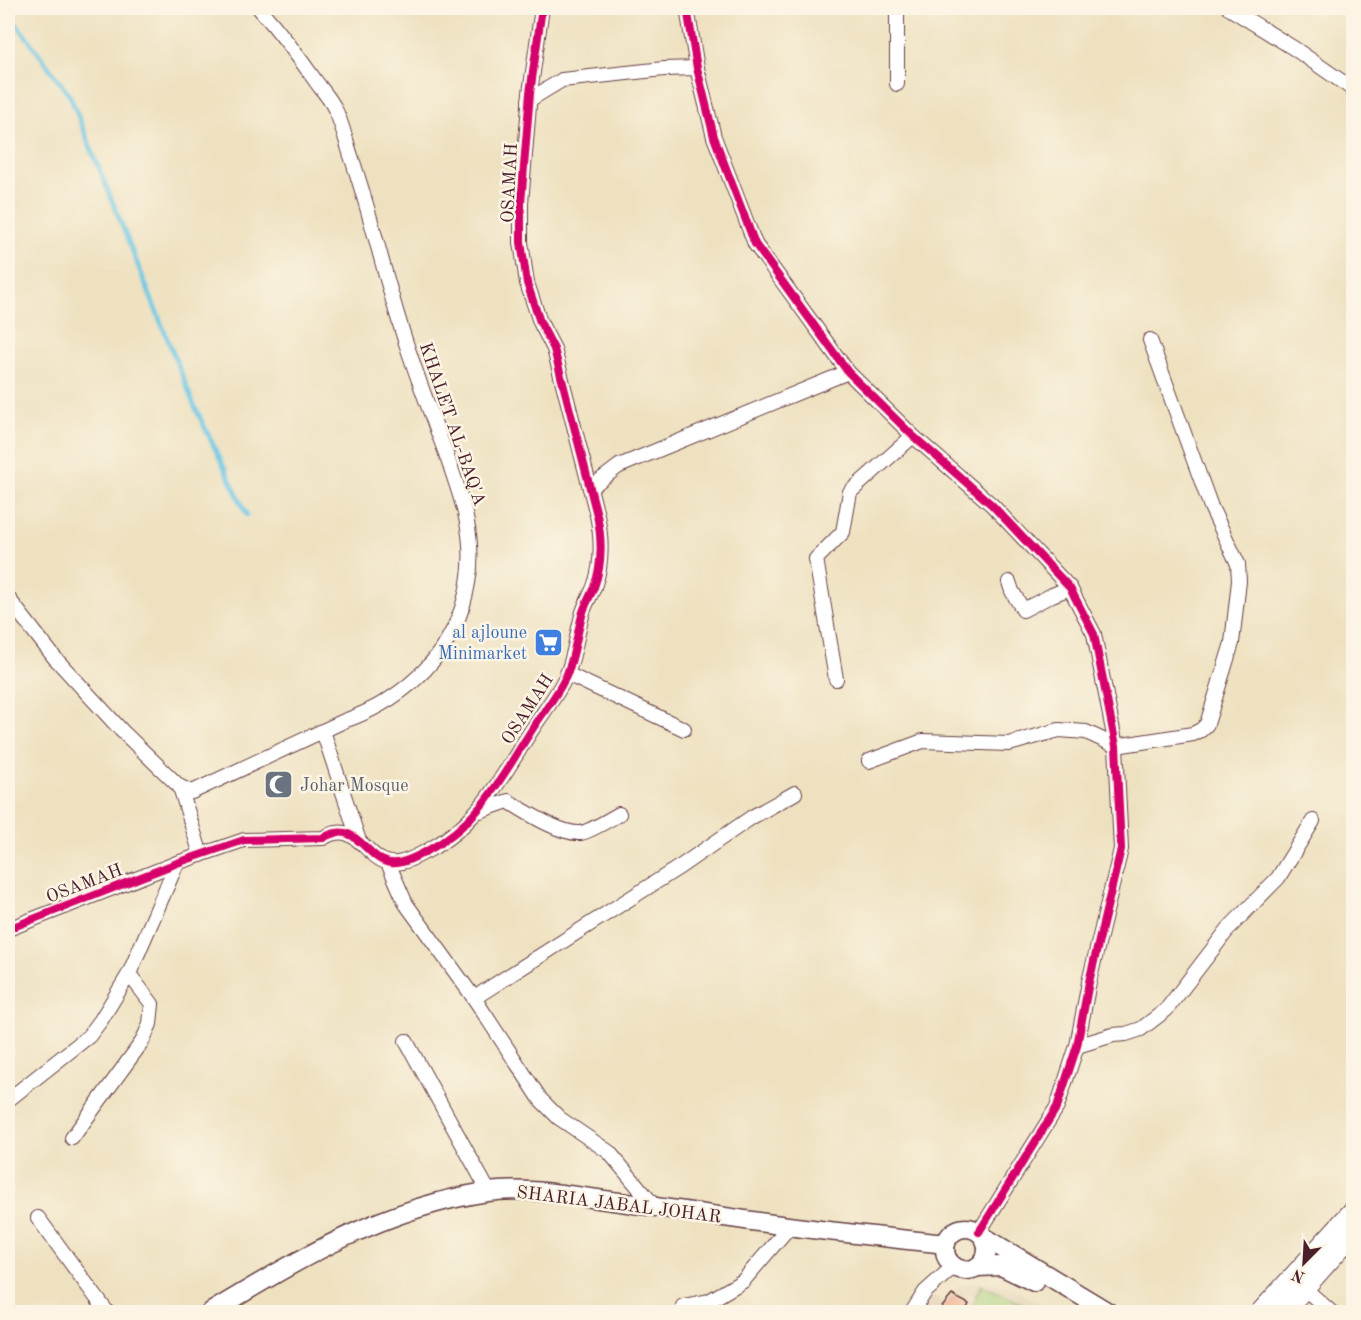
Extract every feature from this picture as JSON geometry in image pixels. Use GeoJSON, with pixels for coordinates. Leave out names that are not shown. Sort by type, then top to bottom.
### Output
{"type":"FeatureCollection","features":[{"type":"Feature","properties":{"kind":"main road"},"geometry":{"type":"LineString","coordinates":[[1261,1312],[1353,1210]]}},
{"type":"Feature","properties":{"kind":"main road"},"geometry":{"type":"LineString","coordinates":[[1283,1312],[1353,1232]]}},
{"type":"Feature","properties":{"kind":"street","name":"KHALET AL-BAQ'A"},"geometry":{"type":"LineString","coordinates":[[180,787],[192,792],[368,712],[391,700],[412,684],[434,660],[452,632],[465,600],[470,566],[470,532],[461,497],[404,339],[364,192],[335,109],[287,40],[259,8]]}},
{"type":"Feature","properties":{"kind":"street","name":"OSAMAH"},"geometry":{"type":"LineString","coordinates":[[388,864],[405,862],[435,847],[478,811],[498,784],[567,674],[584,609],[596,584],[601,555],[599,526],[554,349],[533,302],[523,262],[520,221],[530,99],[542,8]]}},
{"type":"Feature","properties":{"kind":"street"},"geometry":{"type":"LineString","coordinates":[[687,8],[697,68],[714,137],[755,244],[848,372],[913,436],[992,505],[1070,588],[1094,634],[1116,746],[1121,849],[1089,982],[1077,1046],[1057,1107],[981,1234]]}},
{"type":"Feature","properties":{"kind":"street"},"geometry":{"type":"LineString","coordinates":[[897,8],[897,84]]}},
{"type":"Feature","properties":{"kind":"street"},"geometry":{"type":"LineString","coordinates":[[1229,8],[1295,49],[1353,90]]}},
{"type":"Feature","properties":{"kind":"street"},"geometry":{"type":"LineString","coordinates":[[530,99],[562,80],[664,69],[697,68]]}},
{"type":"Feature","properties":{"kind":"street"},"geometry":{"type":"LineString","coordinates":[[869,761],[923,741],[1009,744],[1059,730],[1086,732],[1116,746],[1193,734],[1208,724],[1232,643],[1239,581],[1235,554],[1211,507],[1150,340]]}},
{"type":"Feature","properties":{"kind":"street"},"geometry":{"type":"LineString","coordinates":[[590,488],[619,466],[848,372]]}},
{"type":"Feature","properties":{"kind":"street"},"geometry":{"type":"LineString","coordinates":[[836,679],[816,559],[843,532],[850,492],[913,436]]}},
{"type":"Feature","properties":{"kind":"street"},"geometry":{"type":"LineString","coordinates":[[1009,582],[1023,610],[1070,588]]}},
{"type":"Feature","properties":{"kind":"street"},"geometry":{"type":"LineString","coordinates":[[8,598],[61,665],[122,731],[180,787],[201,855]]}},
{"type":"Feature","properties":{"kind":"street"},"geometry":{"type":"LineString","coordinates":[[567,674],[684,729]]}},
{"type":"Feature","properties":{"kind":"street"},"geometry":{"type":"LineString","coordinates":[[323,731],[358,838],[372,855],[388,864],[406,904],[474,998],[541,1100],[559,1118],[609,1152],[655,1207]]}},
{"type":"Feature","properties":{"kind":"street"},"geometry":{"type":"LineString","coordinates":[[474,998],[681,866],[753,817],[795,793]]}},
{"type":"Feature","properties":{"kind":"street"},"geometry":{"type":"LineString","coordinates":[[478,811],[508,801],[559,828],[581,833],[620,814]]}},
{"type":"Feature","properties":{"kind":"street"},"geometry":{"type":"LineString","coordinates":[[1077,1046],[1141,1029],[1166,1010],[1229,928],[1278,878],[1313,821]]}},
{"type":"Feature","properties":{"kind":"street","name":"OSAMAH"},"geometry":{"type":"LineString","coordinates":[[8,929],[177,863],[244,840],[323,838],[343,833],[358,838]]}},
{"type":"Feature","properties":{"kind":"street"},"geometry":{"type":"LineString","coordinates":[[8,1100],[88,1036],[129,974],[177,863]]}},
{"type":"Feature","properties":{"kind":"street"},"geometry":{"type":"LineString","coordinates":[[72,1138],[142,1042],[150,1023],[152,1004],[129,974]]}},
{"type":"Feature","properties":{"kind":"street"},"geometry":{"type":"LineString","coordinates":[[406,1041],[489,1192]]}},
{"type":"Feature","properties":{"kind":"street","name":"SHARIA JABAL JOHAR"},"geometry":{"type":"LineString","coordinates":[[211,1312],[297,1260],[393,1215],[438,1202],[489,1192],[517,1190],[946,1244]]}},
{"type":"Feature","properties":{"kind":"street"},"geometry":{"type":"LineString","coordinates":[[38,1218],[107,1312]]}},
{"type":"Feature","properties":{"kind":"street"},"geometry":{"type":"LineString","coordinates":[[683,1306],[709,1301],[743,1281],[790,1226]]}},
{"type":"Feature","properties":{"kind":"street"},"geometry":{"type":"LineString","coordinates":[[1085,1312],[1012,1270],[990,1265],[965,1270],[954,1266],[946,1256],[948,1238],[956,1230],[968,1228],[981,1234],[1108,1312]]}},
{"type":"Feature","properties":{"kind":"street"},"geometry":{"type":"LineString","coordinates":[[977,1267],[982,1264],[988,1248],[981,1234]]}},
{"type":"Feature","properties":{"kind":"street"},"geometry":{"type":"LineString","coordinates":[[912,1312],[925,1292],[954,1266]]}},
{"type":"Feature","properties":{"kind":"street"},"geometry":{"type":"LineString","coordinates":[[1304,1288],[1331,1312]]}},
{"type":"Feature","properties":{"kind":"shaded area"},"geometry":{"type":"Polygon","coordinates":[[[968,1282],[1011,1287],[1054,1312],[920,1312],[930,1296],[942,1301],[956,1287],[968,1282]]]}},
{"type":"Feature","properties":{"kind":"green space"},"geometry":{"type":"Polygon","coordinates":[[[981,1285],[1024,1304],[1020,1312],[969,1312],[981,1285]]]}},
{"type":"Feature","properties":{"kind":"building"},"geometry":{"type":"Polygon","coordinates":[[[952,1295],[969,1304],[965,1312],[938,1312],[952,1295]]]}},
{"type":"Feature","properties":{"kind":"waterway"},"geometry":{"type":"LineString","coordinates":[[8,12],[70,96],[194,405],[247,515]]}},
{"type":"Feature","properties":{"kind":"cycle path"},"geometry":{"type":"LineString","coordinates":[[8,929],[177,863],[244,840],[323,838],[336,833],[347,833],[380,859],[390,863],[412,859],[446,840],[476,812],[500,781],[560,688],[570,667],[583,612],[597,578],[601,542],[597,515],[554,349],[540,322],[527,283],[521,242],[521,203],[530,93],[542,8]]}},
{"type":"Feature","properties":{"kind":"cycle path"},"geometry":{"type":"LineString","coordinates":[[687,8],[697,68],[714,137],[755,244],[848,372],[913,436],[992,505],[1070,588],[1094,634],[1116,746],[1121,849],[1089,982],[1077,1046],[1057,1107],[979,1232]]}},
{"type":"Feature","properties":{"kind":"place","name":"al ajloune Minimarket"},"geometry":{"type":"Point","coordinates":[548,642]}},
{"type":"Feature","properties":{"kind":"place","name":"Johar Mosque"},"geometry":{"type":"Point","coordinates":[279,785]}}]}
